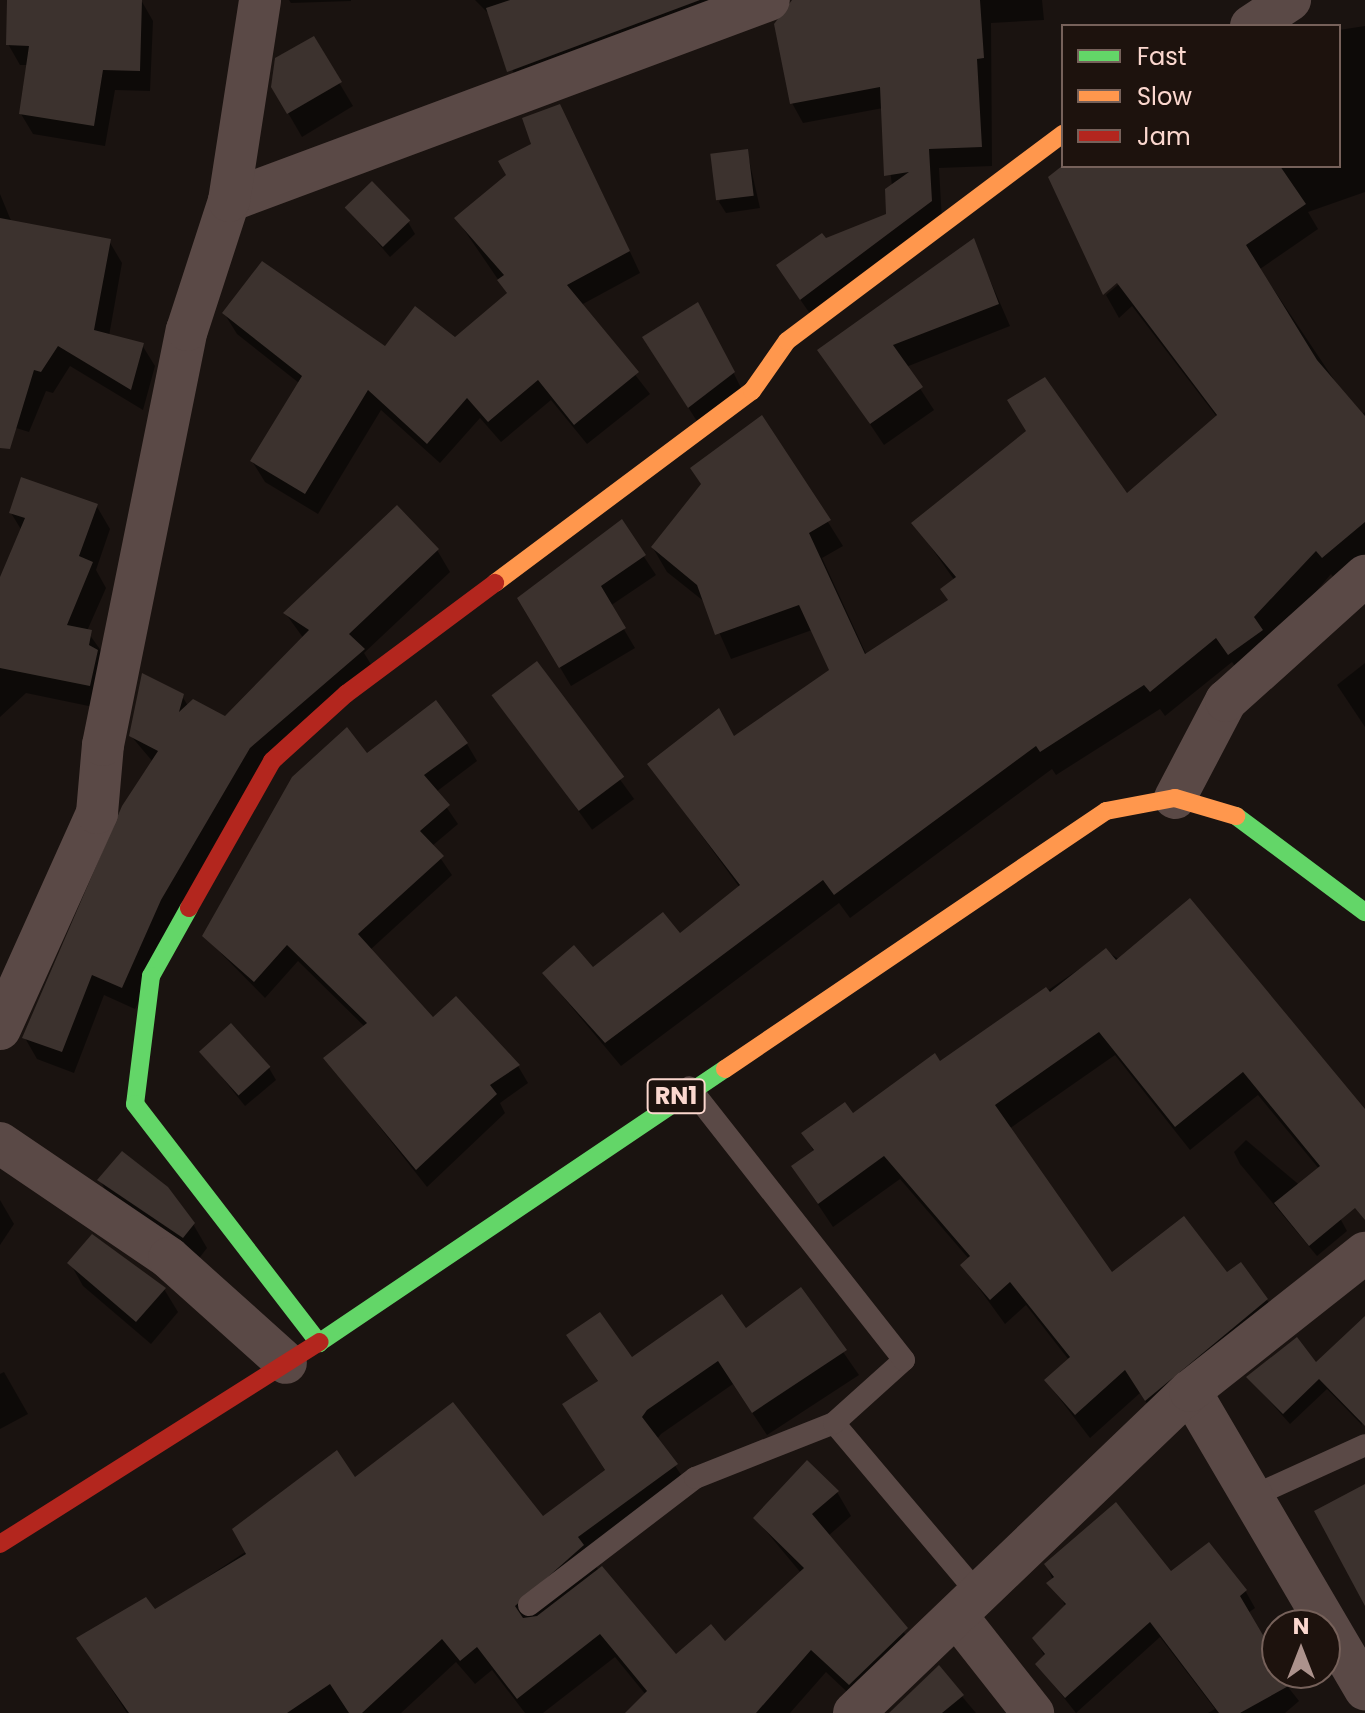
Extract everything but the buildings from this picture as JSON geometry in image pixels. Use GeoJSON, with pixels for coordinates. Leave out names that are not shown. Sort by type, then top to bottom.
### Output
{"type":"FeatureCollection","features":[{"type":"Feature","properties":{"kind":"main road"},"geometry":{"type":"LineString","coordinates":[[303,1353],[135,1104],[151,976],[272,761],[346,694],[752,391],[787,341],[1061,136]]}},
{"type":"Feature","properties":{"kind":"main road","name":"RN1"},"geometry":{"type":"LineString","coordinates":[[0,1544],[303,1353],[689,1087],[1106,811],[1175,798],[1234,814],[1365,912]]}},
{"type":"Feature","properties":{"kind":"street"},"geometry":{"type":"LineString","coordinates":[[0,1029],[97,813],[103,745],[187,330],[229,201],[260,0]]}},
{"type":"Feature","properties":{"kind":"street"},"geometry":{"type":"LineString","coordinates":[[229,201],[769,0]]}},
{"type":"Feature","properties":{"kind":"street"},"geometry":{"type":"LineString","coordinates":[[1254,24],[1290,0]]}},
{"type":"Feature","properties":{"kind":"street"},"geometry":{"type":"LineString","coordinates":[[1175,798],[1226,701],[1365,576]]}},
{"type":"Feature","properties":{"kind":"street"},"geometry":{"type":"LineString","coordinates":[[0,1143],[303,1353]]}},
{"type":"Feature","properties":{"kind":"street"},"geometry":{"type":"LineString","coordinates":[[854,1713],[970,1608],[1190,1391],[1365,1253]]}},
{"type":"Feature","properties":{"kind":"street"},"geometry":{"type":"LineString","coordinates":[[1190,1391],[1365,1689]]}},
{"type":"Feature","properties":{"kind":"street"},"geometry":{"type":"LineString","coordinates":[[970,1608],[1033,1713]]}},
{"type":"Feature","properties":{"kind":"lane"},"geometry":{"type":"LineString","coordinates":[[529,1605],[695,1478],[834,1423],[904,1360],[689,1087]]}},
{"type":"Feature","properties":{"kind":"lane"},"geometry":{"type":"LineString","coordinates":[[834,1423],[970,1608]]}},
{"type":"Feature","properties":{"kind":"lane"},"geometry":{"type":"LineString","coordinates":[[1251,1497],[1365,1445]]}},
{"type":"Feature","properties":{"kind":"traffic: fast"},"geometry":{"type":"LineString","coordinates":[[1236,816],[1365,912]]}},
{"type":"Feature","properties":{"kind":"traffic: fast"},"geometry":{"type":"LineString","coordinates":[[189,908],[151,976],[135,1104],[319,1343]]}},
{"type":"Feature","properties":{"kind":"traffic: fast"},"geometry":{"type":"LineString","coordinates":[[320,1342],[725,1069]]}},
{"type":"Feature","properties":{"kind":"traffic: slow"},"geometry":{"type":"LineString","coordinates":[[495,583],[752,391],[787,341],[1061,136]]}},
{"type":"Feature","properties":{"kind":"traffic: slow"},"geometry":{"type":"LineString","coordinates":[[725,1069],[1106,811],[1175,798],[1236,816]]}},
{"type":"Feature","properties":{"kind":"traffic: jam"},"geometry":{"type":"LineString","coordinates":[[189,908],[272,761],[346,694],[495,583]]}},
{"type":"Feature","properties":{"kind":"traffic: jam"},"geometry":{"type":"LineString","coordinates":[[0,1544],[320,1342]]}}]}
